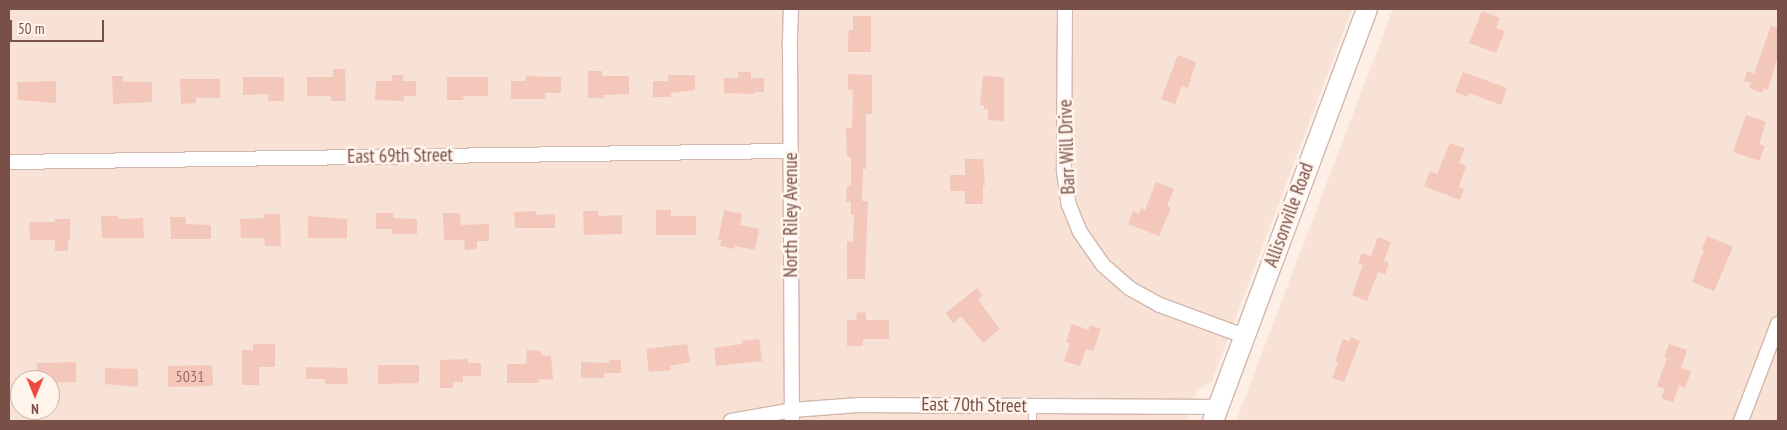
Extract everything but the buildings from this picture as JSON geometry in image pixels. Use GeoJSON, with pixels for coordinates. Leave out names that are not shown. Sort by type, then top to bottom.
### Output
{"type":"FeatureCollection","features":[{"type":"Feature","properties":{"kind":"main road","name":"Allisonville Road"},"geometry":{"type":"LineString","coordinates":[[1216,414],[1367,9]]}},
{"type":"Feature","properties":{"kind":"street","name":"North Riley Avenue"},"geometry":{"type":"LineString","coordinates":[[792,9],[790,47],[792,415]]}},
{"type":"Feature","properties":{"kind":"street","name":"Barr Will Drive"},"geometry":{"type":"LineString","coordinates":[[1066,9],[1064,171],[1069,205],[1080,232],[1103,266],[1130,288],[1160,305],[1244,336]]}},
{"type":"Feature","properties":{"kind":"street","name":"East 69th Street"},"geometry":{"type":"LineString","coordinates":[[9,162],[791,151]]}},
{"type":"Feature","properties":{"kind":"street"},"geometry":{"type":"LineString","coordinates":[[1741,421],[1778,324]]}},
{"type":"Feature","properties":{"kind":"street","name":"East 70th Street"},"geometry":{"type":"LineString","coordinates":[[731,421],[881,404],[1032,405],[1216,414]]}},
{"type":"Feature","properties":{"kind":"lane"},"geometry":{"type":"LineString","coordinates":[[1032,405],[1032,421]]}},
{"type":"Feature","properties":{"kind":"shaded area"},"geometry":{"type":"Polygon","coordinates":[[[9,9],[1352,9],[1212,381],[1197,391],[1186,421],[9,421],[9,9]]]}},
{"type":"Feature","properties":{"kind":"shaded area"},"geometry":{"type":"Polygon","coordinates":[[[1393,9],[1778,9],[1778,421],[1236,421],[1393,9]]]}}]}
